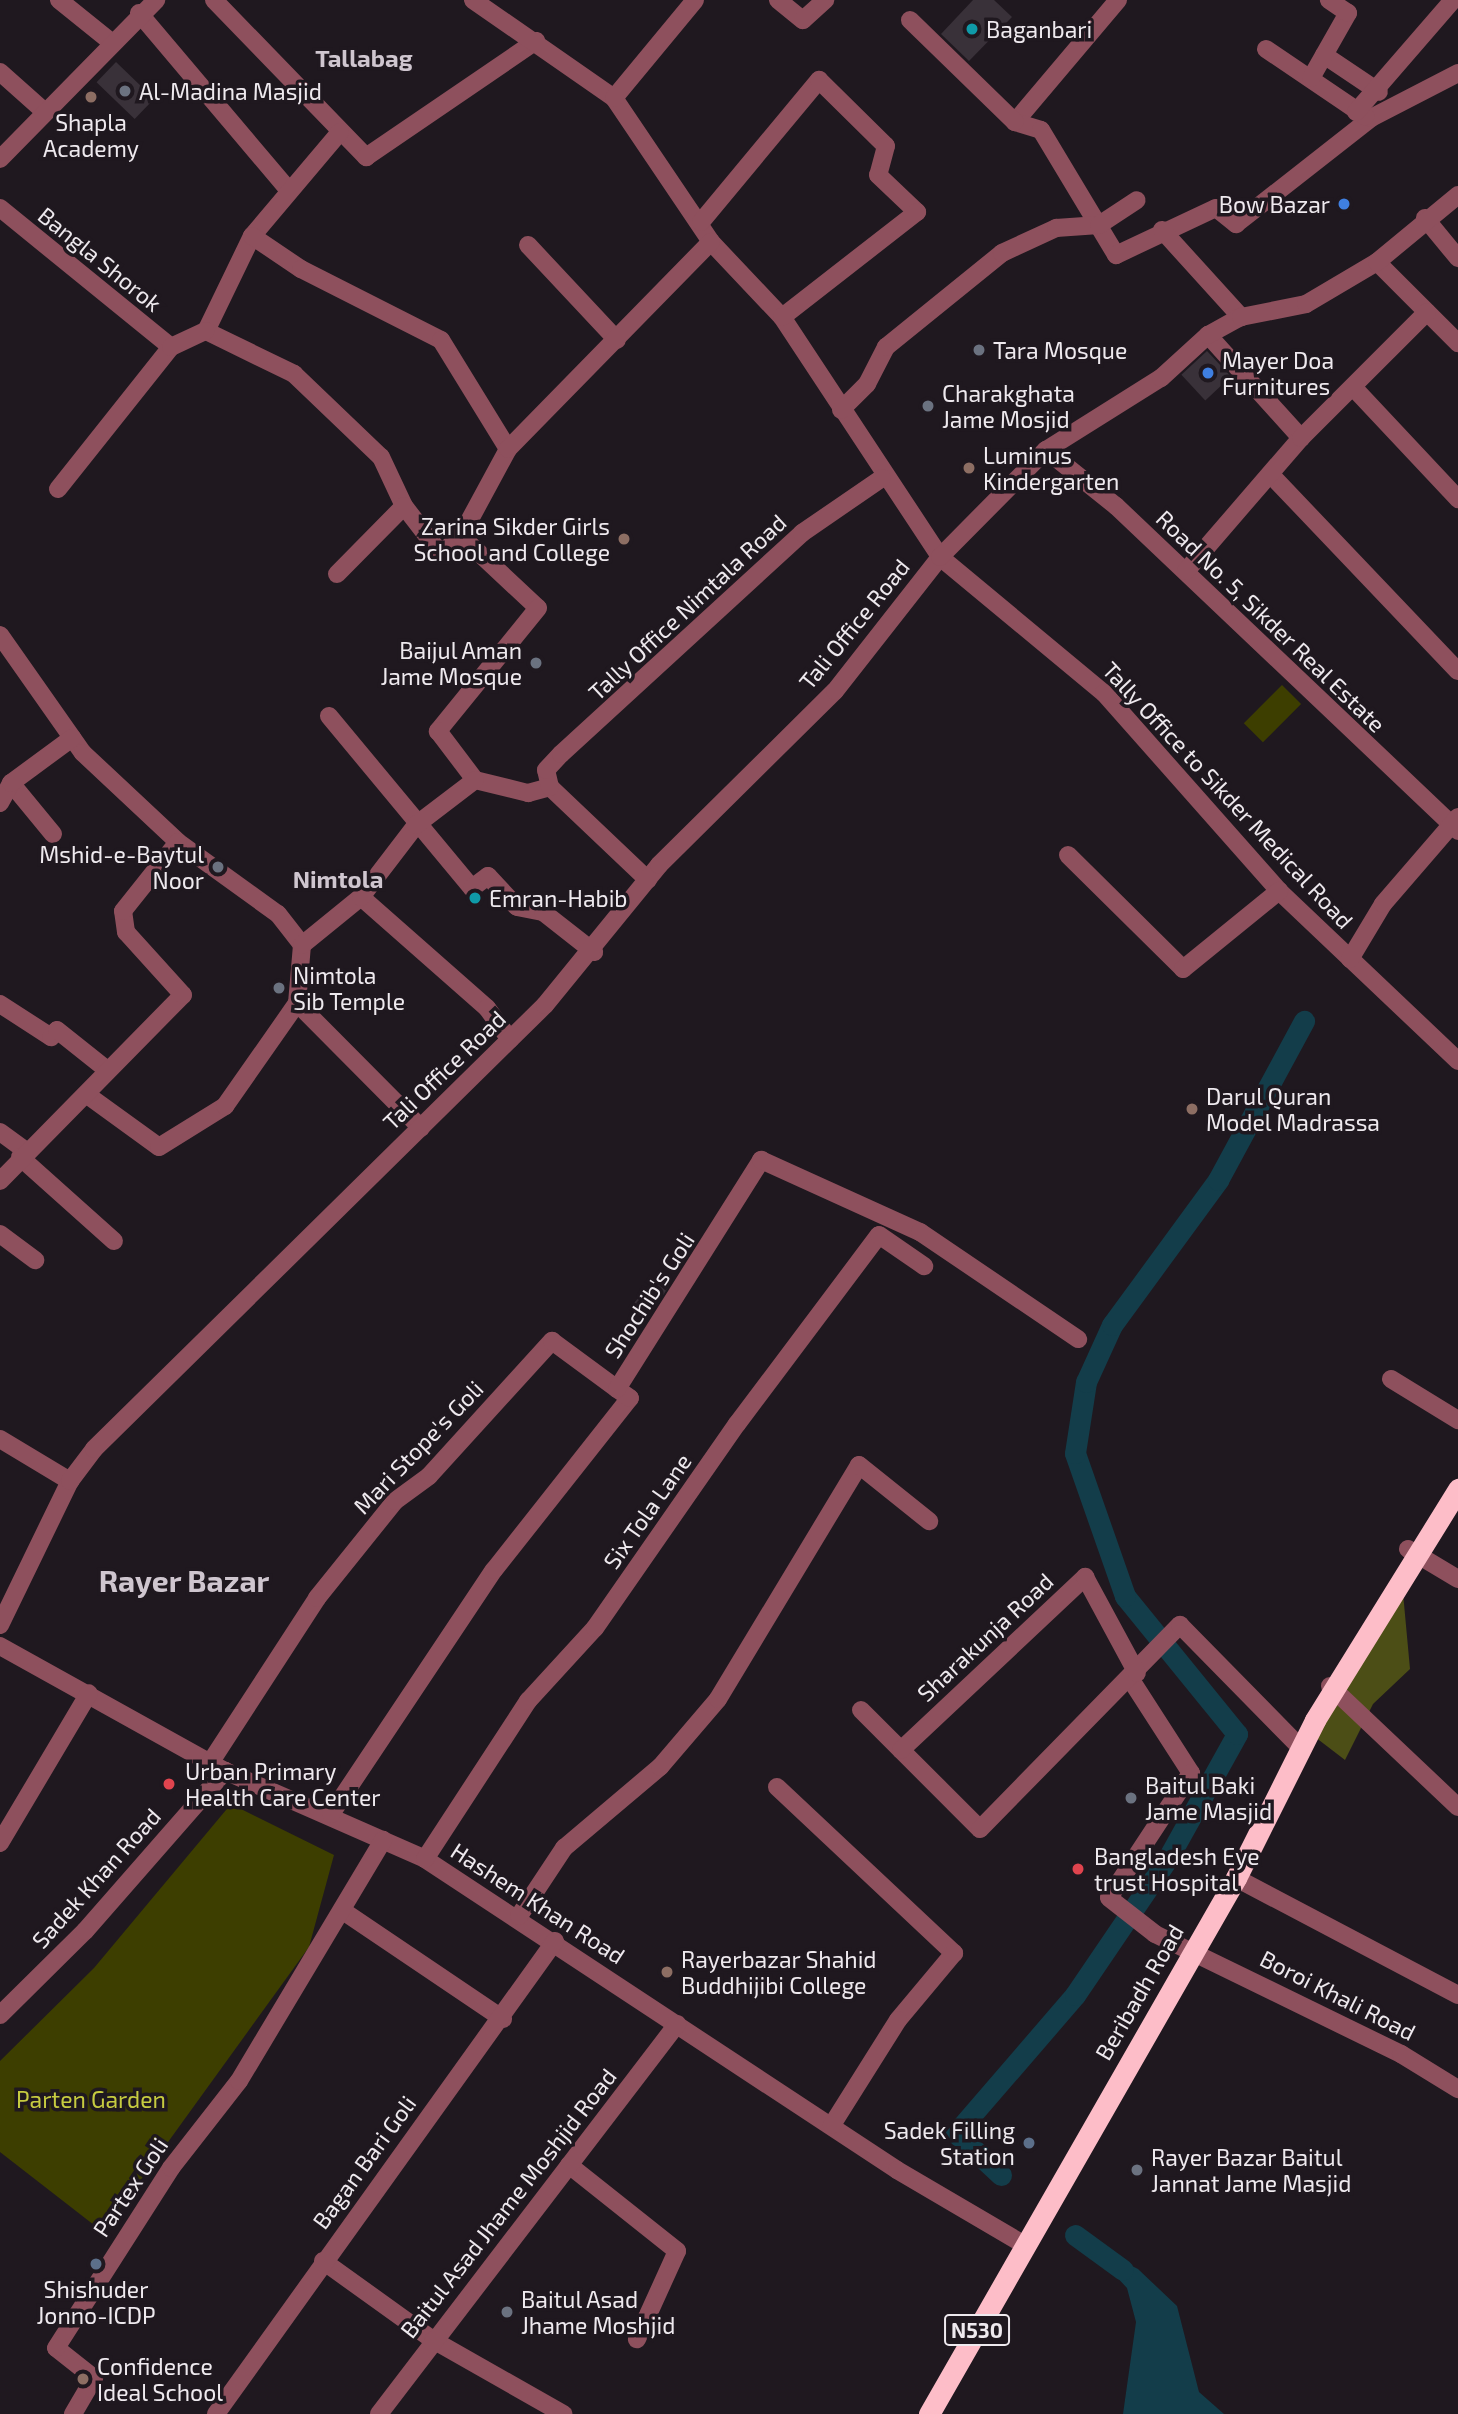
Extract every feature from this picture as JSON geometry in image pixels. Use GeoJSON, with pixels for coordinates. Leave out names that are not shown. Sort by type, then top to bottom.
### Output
{"type":"FeatureCollection","features":[{"type":"Feature","properties":{"kind":"highway","name":"Beribadh Road"},"geometry":{"type":"LineString","coordinates":[[929,2414],[1236,1878],[1332,1688],[1412,1552],[1458,1489]]}},
{"type":"Feature","properties":{"kind":"street"},"geometry":{"type":"LineString","coordinates":[[59,0],[111,42]]}},
{"type":"Feature","properties":{"kind":"street"},"geometry":{"type":"LineString","coordinates":[[0,159],[139,13],[156,0]]}},
{"type":"Feature","properties":{"kind":"street"},"geometry":{"type":"LineString","coordinates":[[214,0],[366,157],[536,41]]}},
{"type":"Feature","properties":{"kind":"street","name":"Tally Office to Sikder Medical Road"},"geometry":{"type":"LineString","coordinates":[[473,0],[536,41],[614,98],[701,222],[711,242],[782,317],[882,478],[940,557],[1104,693],[1279,891],[1458,1061]]}},
{"type":"Feature","properties":{"kind":"street"},"geometry":{"type":"LineString","coordinates":[[614,98],[695,0]]}},
{"type":"Feature","properties":{"kind":"street"},"geometry":{"type":"LineString","coordinates":[[778,0],[803,20],[825,0]]}},
{"type":"Feature","properties":{"kind":"street"},"geometry":{"type":"LineString","coordinates":[[1015,122],[1118,0]]}},
{"type":"Feature","properties":{"kind":"street"},"geometry":{"type":"LineString","coordinates":[[1311,78],[1349,14],[1329,0]]}},
{"type":"Feature","properties":{"kind":"street"},"geometry":{"type":"LineString","coordinates":[[1364,115],[1379,92],[1454,0]]}},
{"type":"Feature","properties":{"kind":"street"},"geometry":{"type":"LineString","coordinates":[[139,13],[286,188]]}},
{"type":"Feature","properties":{"kind":"street"},"geometry":{"type":"LineString","coordinates":[[910,20],[1015,122],[1041,130],[1116,255],[1162,230],[1216,208],[1236,224],[1364,115],[1458,73]]}},
{"type":"Feature","properties":{"kind":"street"},"geometry":{"type":"LineString","coordinates":[[1266,49],[1364,115]]}},
{"type":"Feature","properties":{"kind":"street"},"geometry":{"type":"LineString","coordinates":[[1324,55],[1379,92]]}},
{"type":"Feature","properties":{"kind":"street"},"geometry":{"type":"LineString","coordinates":[[0,72],[44,111]]}},
{"type":"Feature","properties":{"kind":"street"},"geometry":{"type":"LineString","coordinates":[[701,222],[819,80],[886,146],[878,175],[916,212],[782,317]]}},
{"type":"Feature","properties":{"kind":"street"},"geometry":{"type":"LineString","coordinates":[[58,489],[171,347],[206,331],[252,236],[286,188],[340,132]]}},
{"type":"Feature","properties":{"kind":"street","name":"Tali Office Road"},"geometry":{"type":"LineString","coordinates":[[0,1625],[70,1481],[94,1449],[239,1301],[510,1040],[594,952],[648,880],[835,691],[940,557],[1046,450],[1161,378],[1208,335],[1241,317],[1306,304],[1377,262],[1425,218],[1458,195]]}},
{"type":"Feature","properties":{"kind":"street"},"geometry":{"type":"LineString","coordinates":[[841,410],[867,384],[886,347],[1002,253],[1056,228],[1099,225],[1136,200]]}},
{"type":"Feature","properties":{"kind":"street","name":"Bangla Shorok"},"geometry":{"type":"LineString","coordinates":[[0,208],[171,347]]}},
{"type":"Feature","properties":{"kind":"street"},"geometry":{"type":"LineString","coordinates":[[1425,218],[1458,258]]}},
{"type":"Feature","properties":{"kind":"street"},"geometry":{"type":"LineString","coordinates":[[1162,230],[1241,317]]}},
{"type":"Feature","properties":{"kind":"street"},"geometry":{"type":"LineString","coordinates":[[252,236],[301,269],[441,340],[508,449]]}},
{"type":"Feature","properties":{"kind":"street"},"geometry":{"type":"LineString","coordinates":[[206,331],[294,374],[381,457],[404,506],[441,554],[461,536],[508,449],[711,242]]}},
{"type":"Feature","properties":{"kind":"street"},"geometry":{"type":"LineString","coordinates":[[528,245],[617,340]]}},
{"type":"Feature","properties":{"kind":"street"},"geometry":{"type":"LineString","coordinates":[[1377,262],[1458,343]]}},
{"type":"Feature","properties":{"kind":"street"},"geometry":{"type":"LineString","coordinates":[[1186,571],[1273,477],[1301,439],[1427,312]]}},
{"type":"Feature","properties":{"kind":"street"},"geometry":{"type":"LineString","coordinates":[[1208,335],[1301,439]]}},
{"type":"Feature","properties":{"kind":"street"},"geometry":{"type":"LineString","coordinates":[[1353,387],[1458,499]]}},
{"type":"Feature","properties":{"kind":"street","name":"Road No. 5, Sikder Real Estate"},"geometry":{"type":"LineString","coordinates":[[1046,450],[1186,571],[1456,824]]}},
{"type":"Feature","properties":{"kind":"street"},"geometry":{"type":"LineString","coordinates":[[1273,477],[1458,671]]}},
{"type":"Feature","properties":{"kind":"street","name":"Tally Office Nimtala Road"},"geometry":{"type":"LineString","coordinates":[[550,787],[546,770],[561,754],[802,533],[882,478]]}},
{"type":"Feature","properties":{"kind":"street"},"geometry":{"type":"LineString","coordinates":[[337,574],[404,506]]}},
{"type":"Feature","properties":{"kind":"street"},"geometry":{"type":"LineString","coordinates":[[461,536],[538,608],[438,731],[475,780],[528,793],[550,787],[648,880]]}},
{"type":"Feature","properties":{"kind":"street"},"geometry":{"type":"LineString","coordinates":[[2,639],[72,737],[178,842],[257,896],[302,945]]}},
{"type":"Feature","properties":{"kind":"street"},"geometry":{"type":"LineString","coordinates":[[329,716],[416,825],[472,887],[488,876],[517,907],[543,912],[594,952]]}},
{"type":"Feature","properties":{"kind":"street"},"geometry":{"type":"LineString","coordinates":[[0,803],[11,783],[72,737]]}},
{"type":"Feature","properties":{"kind":"street"},"geometry":{"type":"LineString","coordinates":[[90,1097],[159,1147],[226,1106],[297,1003],[302,945],[361,897],[416,825],[475,780]]}},
{"type":"Feature","properties":{"kind":"street"},"geometry":{"type":"LineString","coordinates":[[11,783],[53,834]]}},
{"type":"Feature","properties":{"kind":"street"},"geometry":{"type":"LineString","coordinates":[[1350,959],[1383,904],[1456,824]]}},
{"type":"Feature","properties":{"kind":"street"},"geometry":{"type":"LineString","coordinates":[[0,1181],[23,1154],[90,1097],[106,1069],[183,995],[126,932],[123,911],[178,842]]}},
{"type":"Feature","properties":{"kind":"street"},"geometry":{"type":"LineString","coordinates":[[1068,855],[1183,969],[1279,891]]}},
{"type":"Feature","properties":{"kind":"street"},"geometry":{"type":"LineString","coordinates":[[361,897],[487,1008],[510,1040]]}},
{"type":"Feature","properties":{"kind":"street"},"geometry":{"type":"LineString","coordinates":[[297,1003],[421,1128]]}},
{"type":"Feature","properties":{"kind":"street"},"geometry":{"type":"LineString","coordinates":[[0,1004],[51,1037],[57,1030],[106,1069]]}},
{"type":"Feature","properties":{"kind":"street"},"geometry":{"type":"LineString","coordinates":[[0,1132],[114,1241]]}},
{"type":"Feature","properties":{"kind":"street","name":"Shochib's Goli"},"geometry":{"type":"LineString","coordinates":[[331,1815],[494,1570],[630,1398],[617,1389],[761,1160],[920,1232],[1078,1339]]}},
{"type":"Feature","properties":{"kind":"street"},"geometry":{"type":"LineString","coordinates":[[0,1234],[35,1260]]}},
{"type":"Feature","properties":{"kind":"street","name":"Six Tola Lane"},"geometry":{"type":"LineString","coordinates":[[425,1859],[528,1701],[595,1628],[737,1424],[879,1235],[924,1266]]}},
{"type":"Feature","properties":{"kind":"street","name":"Mari Stope's Goli"},"geometry":{"type":"LineString","coordinates":[[218,1767],[317,1598],[395,1500],[429,1476],[552,1341],[617,1389]]}},
{"type":"Feature","properties":{"kind":"street"},"geometry":{"type":"LineString","coordinates":[[1391,1379],[1458,1420]]}},
{"type":"Feature","properties":{"kind":"street"},"geometry":{"type":"LineString","coordinates":[[0,1438],[70,1481]]}},
{"type":"Feature","properties":{"kind":"street"},"geometry":{"type":"LineString","coordinates":[[519,1916],[564,1848],[660,1767],[718,1699],[859,1465],[929,1521]]}},
{"type":"Feature","properties":{"kind":"street"},"geometry":{"type":"LineString","coordinates":[[1412,1552],[1458,1579]]}},
{"type":"Feature","properties":{"kind":"street","name":"Sharakunja Road"},"geometry":{"type":"LineString","coordinates":[[901,1750],[1085,1577],[1134,1677]]}},
{"type":"Feature","properties":{"kind":"street"},"geometry":{"type":"LineString","coordinates":[[861,1710],[980,1829],[1134,1677],[1148,1653],[1180,1625],[1300,1747]]}},
{"type":"Feature","properties":{"kind":"street","name":"Hashem Khan Road"},"geometry":{"type":"LineString","coordinates":[[0,1646],[218,1767],[425,1859],[519,1916],[832,2125],[1025,2245]]}},
{"type":"Feature","properties":{"kind":"street","name":"Boroi Khali Road"},"geometry":{"type":"LineString","coordinates":[[1134,1677],[1191,1773],[1109,1898],[1156,1934],[1193,1950],[1458,2089]]}},
{"type":"Feature","properties":{"kind":"street"},"geometry":{"type":"LineString","coordinates":[[1332,1688],[1458,1807]]}},
{"type":"Feature","properties":{"kind":"street"},"geometry":{"type":"LineString","coordinates":[[0,1843],[89,1693]]}},
{"type":"Feature","properties":{"kind":"street","name":"Sadek Khan Road"},"geometry":{"type":"LineString","coordinates":[[0,2015],[85,1931],[218,1767]]}},
{"type":"Feature","properties":{"kind":"street"},"geometry":{"type":"LineString","coordinates":[[777,1787],[954,1953],[898,2021],[832,2125]]}},
{"type":"Feature","properties":{"kind":"street","name":"Partex Goli"},"geometry":{"type":"LineString","coordinates":[[73,2414],[94,2378],[56,2348],[171,2168],[239,2081],[383,1840]]}},
{"type":"Feature","properties":{"kind":"street"},"geometry":{"type":"LineString","coordinates":[[1236,1878],[1458,1995]]}},
{"type":"Feature","properties":{"kind":"street"},"geometry":{"type":"LineString","coordinates":[[342,1911],[503,2019]]}},
{"type":"Feature","properties":{"kind":"street","name":"Bagan Bari Goli"},"geometry":{"type":"LineString","coordinates":[[216,2414],[323,2261],[503,2019],[555,1941]]}},
{"type":"Feature","properties":{"kind":"street","name":"Baitul Asad Jhame Moshjid Road"},"geometry":{"type":"LineString","coordinates":[[379,2414],[677,2024]]}},
{"type":"Feature","properties":{"kind":"street"},"geometry":{"type":"LineString","coordinates":[[569,2165],[677,2251],[636,2339]]}},
{"type":"Feature","properties":{"kind":"street"},"geometry":{"type":"LineString","coordinates":[[323,2261],[433,2340],[550,2411]]}},
{"type":"Feature","properties":{"kind":"green space"},"geometry":{"type":"Polygon","coordinates":[[[1282,685],[1301,704],[1263,742],[1244,723],[1282,685]]]}},
{"type":"Feature","properties":{"kind":"green space","name":"Parten Garden"},"geometry":{"type":"Polygon","coordinates":[[[231,1804],[334,1855],[309,1947],[103,2232],[0,2152],[0,2061],[94,1968],[231,1804]]]}},
{"type":"Feature","properties":{"kind":"shaded area"},"geometry":{"type":"Polygon","coordinates":[[[1402,1582],[1410,1669],[1373,1704],[1345,1760],[1315,1737],[1402,1582]]]}},
{"type":"Feature","properties":{"kind":"water"},"geometry":{"type":"Polygon","coordinates":[[[1104,2252],[1138,2269],[1177,2306],[1199,2392],[1224,2414],[1123,2414],[1136,2322],[1127,2288],[1099,2258],[1104,2252]]]}},
{"type":"Feature","properties":{"kind":"building","name":"Baganbari"},"geometry":{"type":"Polygon","coordinates":[[[973,0],[994,0],[1012,17],[969,61],[941,34],[973,0]]]}},
{"type":"Feature","properties":{"kind":"building","name":"Al-Madina Masjid"},"geometry":{"type":"Polygon","coordinates":[[[116,62],[154,99],[135,119],[97,82],[116,62]]]}},
{"type":"Feature","properties":{"kind":"building","name":"Mayer Doa Furnitures"},"geometry":{"type":"Polygon","coordinates":[[[1207,351],[1231,377],[1205,400],[1181,375],[1207,351]]]}},
{"type":"Feature","properties":{"kind":"building"},"geometry":{"type":"Polygon","coordinates":[[[657,1276],[669,1286],[649,1317],[634,1303],[657,1276]]]}},
{"type":"Feature","properties":{"kind":"waterway"},"geometry":{"type":"LineString","coordinates":[[1001,2175],[956,2133],[1075,1995],[1168,1858],[1237,1734],[1125,1596],[1075,1453],[1086,1382],[1112,1325],[1218,1180],[1304,1021]]}},
{"type":"Feature","properties":{"kind":"waterway"},"geometry":{"type":"LineString","coordinates":[[1075,2235],[1123,2270]]}},
{"type":"Feature","properties":{"kind":"place","name":"Baganbari"},"geometry":{"type":"Point","coordinates":[972,29]}},
{"type":"Feature","properties":{"kind":"place","name":"Al-Madina Masjid"},"geometry":{"type":"Point","coordinates":[125,91]}},
{"type":"Feature","properties":{"kind":"place","name":"Shapla Academy"},"geometry":{"type":"Point","coordinates":[91,97]}},
{"type":"Feature","properties":{"kind":"place","name":"Bow Bazar"},"geometry":{"type":"Point","coordinates":[1344,204]}},
{"type":"Feature","properties":{"kind":"place","name":"Tara Mosque"},"geometry":{"type":"Point","coordinates":[979,350]}},
{"type":"Feature","properties":{"kind":"place","name":"Mayer Doa Furnitures"},"geometry":{"type":"Point","coordinates":[1208,373]}},
{"type":"Feature","properties":{"kind":"place","name":"Charakghata Jame Mosjid"},"geometry":{"type":"Point","coordinates":[928,406]}},
{"type":"Feature","properties":{"kind":"place","name":"Luminus Kindergarten"},"geometry":{"type":"Point","coordinates":[969,468]}},
{"type":"Feature","properties":{"kind":"place","name":"Zarina Sikder Girls School and College"},"geometry":{"type":"Point","coordinates":[624,539]}},
{"type":"Feature","properties":{"kind":"place","name":"Baijul Aman Jame Mosque"},"geometry":{"type":"Point","coordinates":[536,663]}},
{"type":"Feature","properties":{"kind":"place","name":"Mshid-e-Baytul Noor"},"geometry":{"type":"Point","coordinates":[218,867]}},
{"type":"Feature","properties":{"kind":"place","name":"Emran-Habib"},"geometry":{"type":"Point","coordinates":[475,898]}},
{"type":"Feature","properties":{"kind":"place","name":"Nimtola Sib Temple"},"geometry":{"type":"Point","coordinates":[279,988]}},
{"type":"Feature","properties":{"kind":"place","name":"Darul Quran Model Madrassa"},"geometry":{"type":"Point","coordinates":[1192,1109]}},
{"type":"Feature","properties":{"kind":"place","name":"Urban Primary Health Care Center"},"geometry":{"type":"Point","coordinates":[169,1784]}},
{"type":"Feature","properties":{"kind":"place","name":"Baitul Baki Jame Masjid"},"geometry":{"type":"Point","coordinates":[1131,1798]}},
{"type":"Feature","properties":{"kind":"place","name":"Bangladesh Eye trust Hospital"},"geometry":{"type":"Point","coordinates":[1078,1869]}},
{"type":"Feature","properties":{"kind":"place","name":"Rayerbazar Shahid Buddhijibi College"},"geometry":{"type":"Point","coordinates":[667,1972]}},
{"type":"Feature","properties":{"kind":"place","name":"Sadek Filling Station"},"geometry":{"type":"Point","coordinates":[1029,2143]}},
{"type":"Feature","properties":{"kind":"place","name":"Rayer Bazar Baitul Jannat Jame Masjid"},"geometry":{"type":"Point","coordinates":[1137,2170]}},
{"type":"Feature","properties":{"kind":"place","name":"Shishuder Jonno-ICDP"},"geometry":{"type":"Point","coordinates":[96,2264]}},
{"type":"Feature","properties":{"kind":"place","name":"Baitul Asad Jhame Moshjid"},"geometry":{"type":"Point","coordinates":[507,2312]}},
{"type":"Feature","properties":{"kind":"place","name":"Confidence Ideal School"},"geometry":{"type":"Point","coordinates":[83,2379]}},
{"type":"Feature","properties":{"kind":"district","name":"Tallabag"},"geometry":{"type":"Point","coordinates":[364,58]}},
{"type":"Feature","properties":{"kind":"district","name":"Nimtola"},"geometry":{"type":"Point","coordinates":[338,879]}},
{"type":"Feature","properties":{"kind":"district","name":"Rayer Bazar"},"geometry":{"type":"Point","coordinates":[184,1580]}}]}
